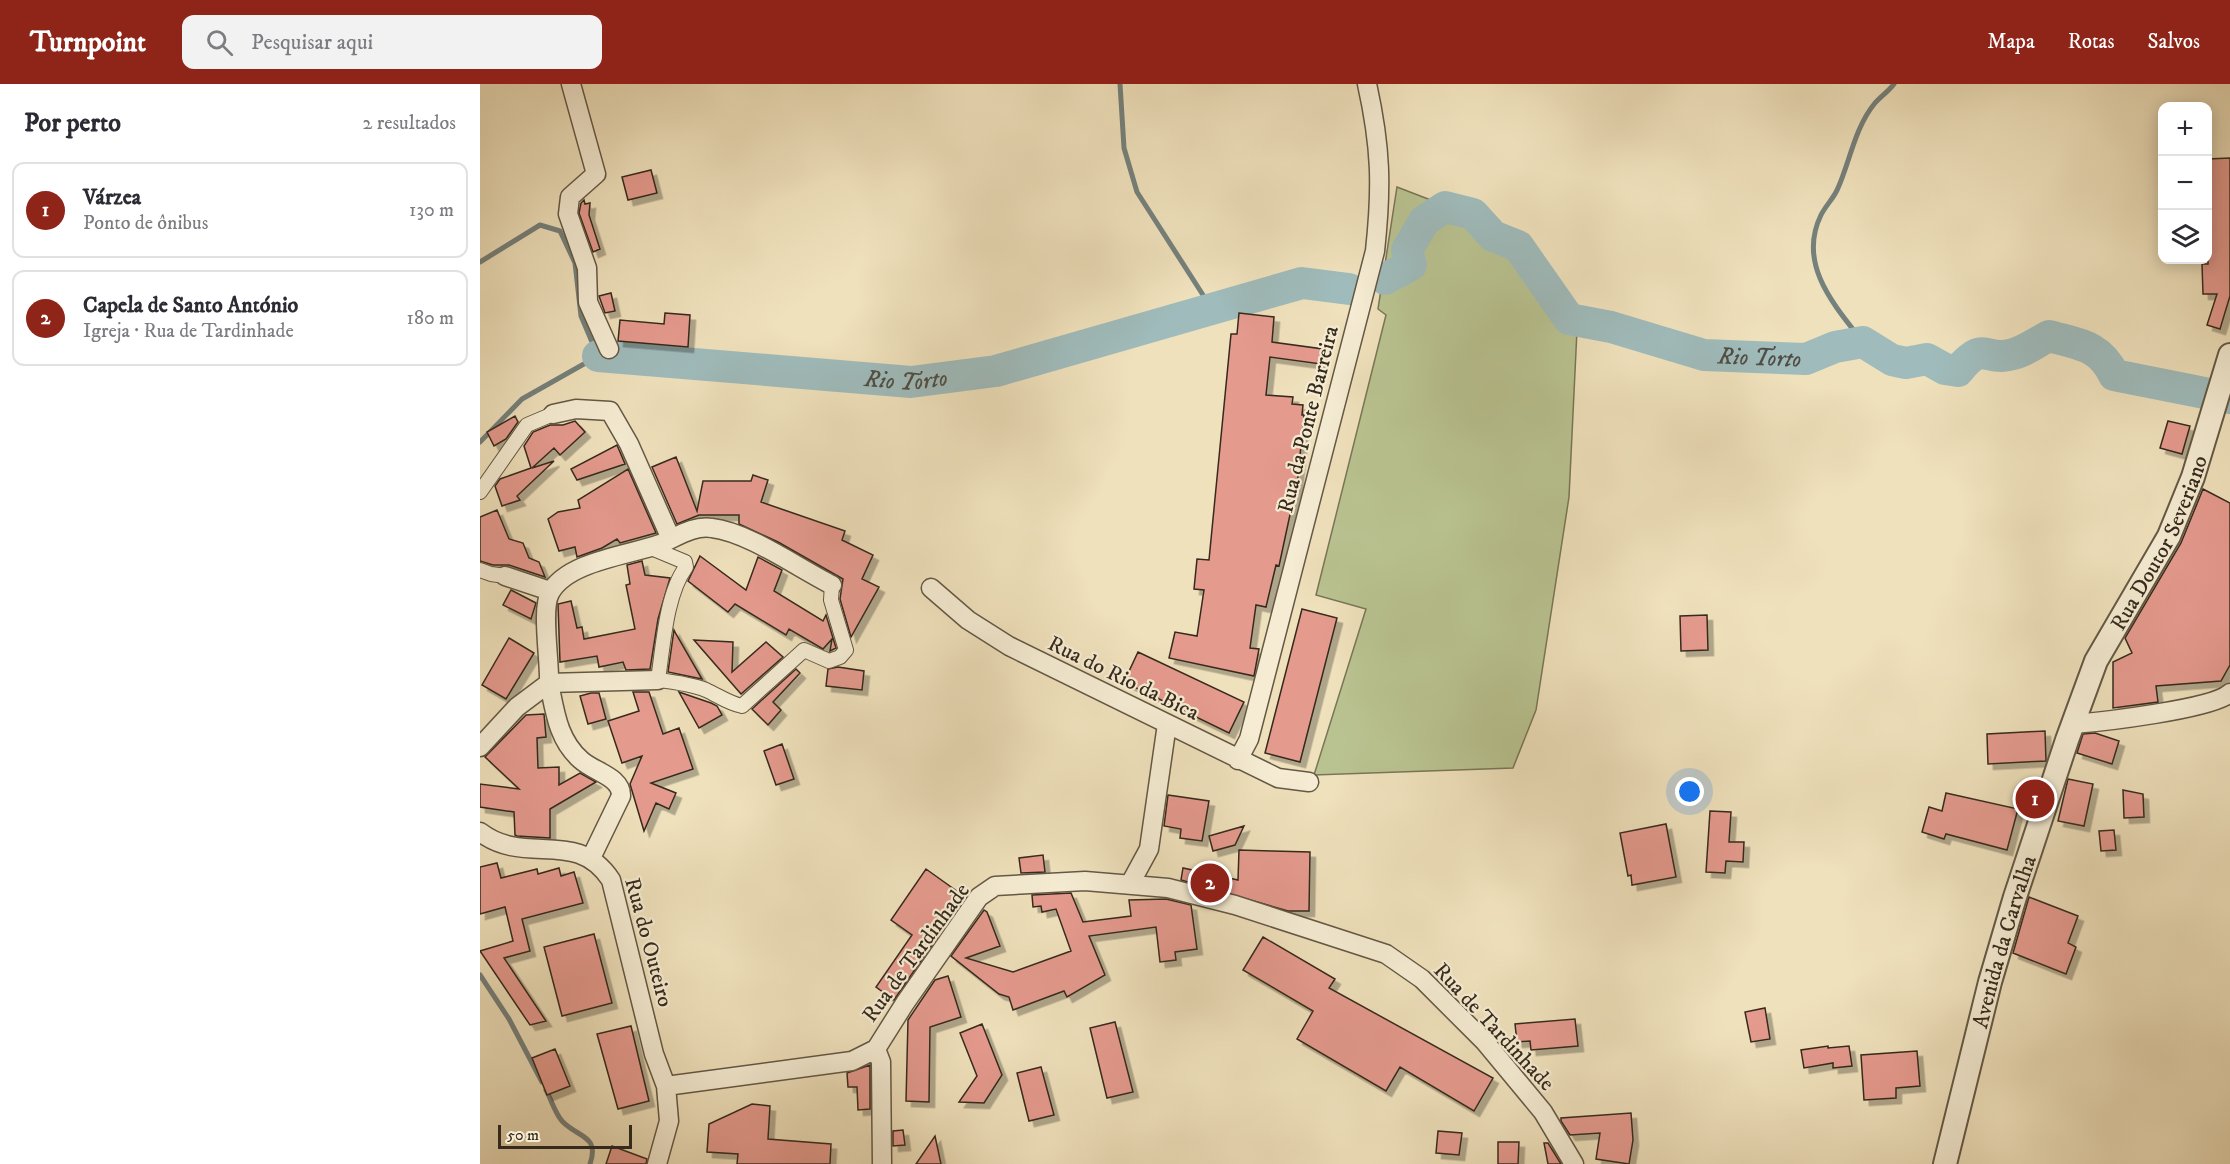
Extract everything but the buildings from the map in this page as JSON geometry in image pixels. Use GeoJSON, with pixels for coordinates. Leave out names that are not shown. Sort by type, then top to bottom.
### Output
{"type":"FeatureCollection","features":[{"type":"Feature","properties":{"kind":"street"},"geometry":{"type":"LineString","coordinates":[[571,84],[596,174],[570,197],[568,214],[587,268],[588,302],[609,349]]}},
{"type":"Feature","properties":{"kind":"street","name":"Rua da Ponte Barreira"},"geometry":{"type":"LineString","coordinates":[[1238,760],[1249,739],[1375,251],[1381,192],[1378,134],[1367,84]]}},
{"type":"Feature","properties":{"kind":"street","name":"Rua Doutor Severiano"},"geometry":{"type":"LineString","coordinates":[[2073,724],[2096,660],[2169,536],[2193,477],[2229,360]]}},
{"type":"Feature","properties":{"kind":"street"},"geometry":{"type":"LineString","coordinates":[[480,492],[526,425],[553,414],[576,409],[610,411],[629,444],[671,539]]}},
{"type":"Feature","properties":{"kind":"street"},"geometry":{"type":"LineString","coordinates":[[480,747],[517,707],[549,683],[658,680],[685,684],[707,691],[728,703],[742,706],[804,650],[829,661],[840,657],[846,650],[831,600],[832,585],[751,542],[713,528],[694,528],[649,547],[600,560],[572,573],[550,591],[544,613],[550,659],[549,683],[559,729],[568,746],[583,762],[618,783],[622,788],[621,796],[591,858],[558,848],[528,850],[494,843],[480,832]]}},
{"type":"Feature","properties":{"kind":"street"},"geometry":{"type":"LineString","coordinates":[[649,547],[685,562],[686,567],[680,576],[666,620],[658,680]]}},
{"type":"Feature","properties":{"kind":"street"},"geometry":{"type":"LineString","coordinates":[[480,570],[550,591]]}},
{"type":"Feature","properties":{"kind":"street","name":"Rua do Rio da Bica"},"geometry":{"type":"LineString","coordinates":[[931,588],[968,620],[1010,646],[1238,760],[1278,778],[1309,782]]}},
{"type":"Feature","properties":{"kind":"street"},"geometry":{"type":"LineString","coordinates":[[2073,724],[2120,720],[2211,702],[2230,693]]}},
{"type":"Feature","properties":{"kind":"street"},"geometry":{"type":"LineString","coordinates":[[1130,884],[1149,849],[1167,724]]}},
{"type":"Feature","properties":{"kind":"street","name":"Avenida da Carvalha"},"geometry":{"type":"LineString","coordinates":[[1945,1164],[2012,908],[2073,724]]}},
{"type":"Feature","properties":{"kind":"street","name":"Rua do Outeiro"},"geometry":{"type":"LineString","coordinates":[[591,858],[601,865],[611,880],[654,1054],[666,1086],[669,1121],[657,1164]]}},
{"type":"Feature","properties":{"kind":"street","name":"Rua de Tardinhade"},"geometry":{"type":"LineString","coordinates":[[666,1086],[852,1061],[876,1049],[905,1003],[980,897],[995,886],[1085,881],[1130,884],[1168,888],[1234,906],[1386,954],[1422,979],[1485,1042],[1543,1112],[1574,1164]]}},
{"type":"Feature","properties":{"kind":"street","name":"Rua de Tardinhade"},"geometry":{"type":"LineString","coordinates":[[876,1049],[881,1062],[882,1164]]}},
{"type":"Feature","properties":{"kind":"green space"},"geometry":{"type":"Polygon","coordinates":[[[1397,187],[1454,209],[1551,288],[1570,328],[1577,330],[1569,497],[1536,710],[1513,768],[1314,775],[1366,609],[1316,595],[1386,315],[1378,309],[1397,187]]]}},
{"type":"Feature","properties":{"kind":"waterway"},"geometry":{"type":"LineString","coordinates":[[1120,84],[1124,148],[1137,192],[1212,309]]}},
{"type":"Feature","properties":{"kind":"waterway"},"geometry":{"type":"LineString","coordinates":[[1863,342],[1822,283],[1813,250],[1815,233],[1821,215],[1838,188],[1862,123],[1875,103],[1894,84]]}},
{"type":"Feature","properties":{"kind":"waterway","name":"Rio Torto"},"geometry":{"type":"LineString","coordinates":[[1385,279],[1411,265],[1407,250],[1424,221],[1445,207],[1473,214],[1493,236],[1518,246],[1569,319],[1611,327],[1704,355],[1806,359],[1835,347],[1863,342],[1892,360],[1906,363],[1927,359],[1945,369],[1958,371],[1979,353],[1995,356],[2014,354],[2049,336],[2087,347],[2102,357],[2114,375],[2230,398]]}},
{"type":"Feature","properties":{"kind":"waterway"},"geometry":{"type":"LineString","coordinates":[[480,262],[540,225],[560,231],[575,263],[581,316],[598,356],[522,399],[480,442]]}},
{"type":"Feature","properties":{"kind":"waterway","name":"Rio Torto"},"geometry":{"type":"LineString","coordinates":[[598,356],[911,382],[996,371],[1302,283],[1349,289]]}},
{"type":"Feature","properties":{"kind":"waterway","name":"Rio Torto"},"geometry":{"type":"LineString","coordinates":[[480,975],[509,1019],[542,1082]]}},
{"type":"Feature","properties":{"kind":"waterway","name":"Rio Torto"},"geometry":{"type":"LineString","coordinates":[[546,1090],[562,1121],[590,1142],[592,1147],[590,1164]]}},
{"type":"Feature","properties":{"kind":"place","name":"Várzea"},"geometry":{"type":"Point","coordinates":[2035,799]}},
{"type":"Feature","properties":{"kind":"place","name":"Capela de Santo António"},"geometry":{"type":"Point","coordinates":[1210,883]}}]}
